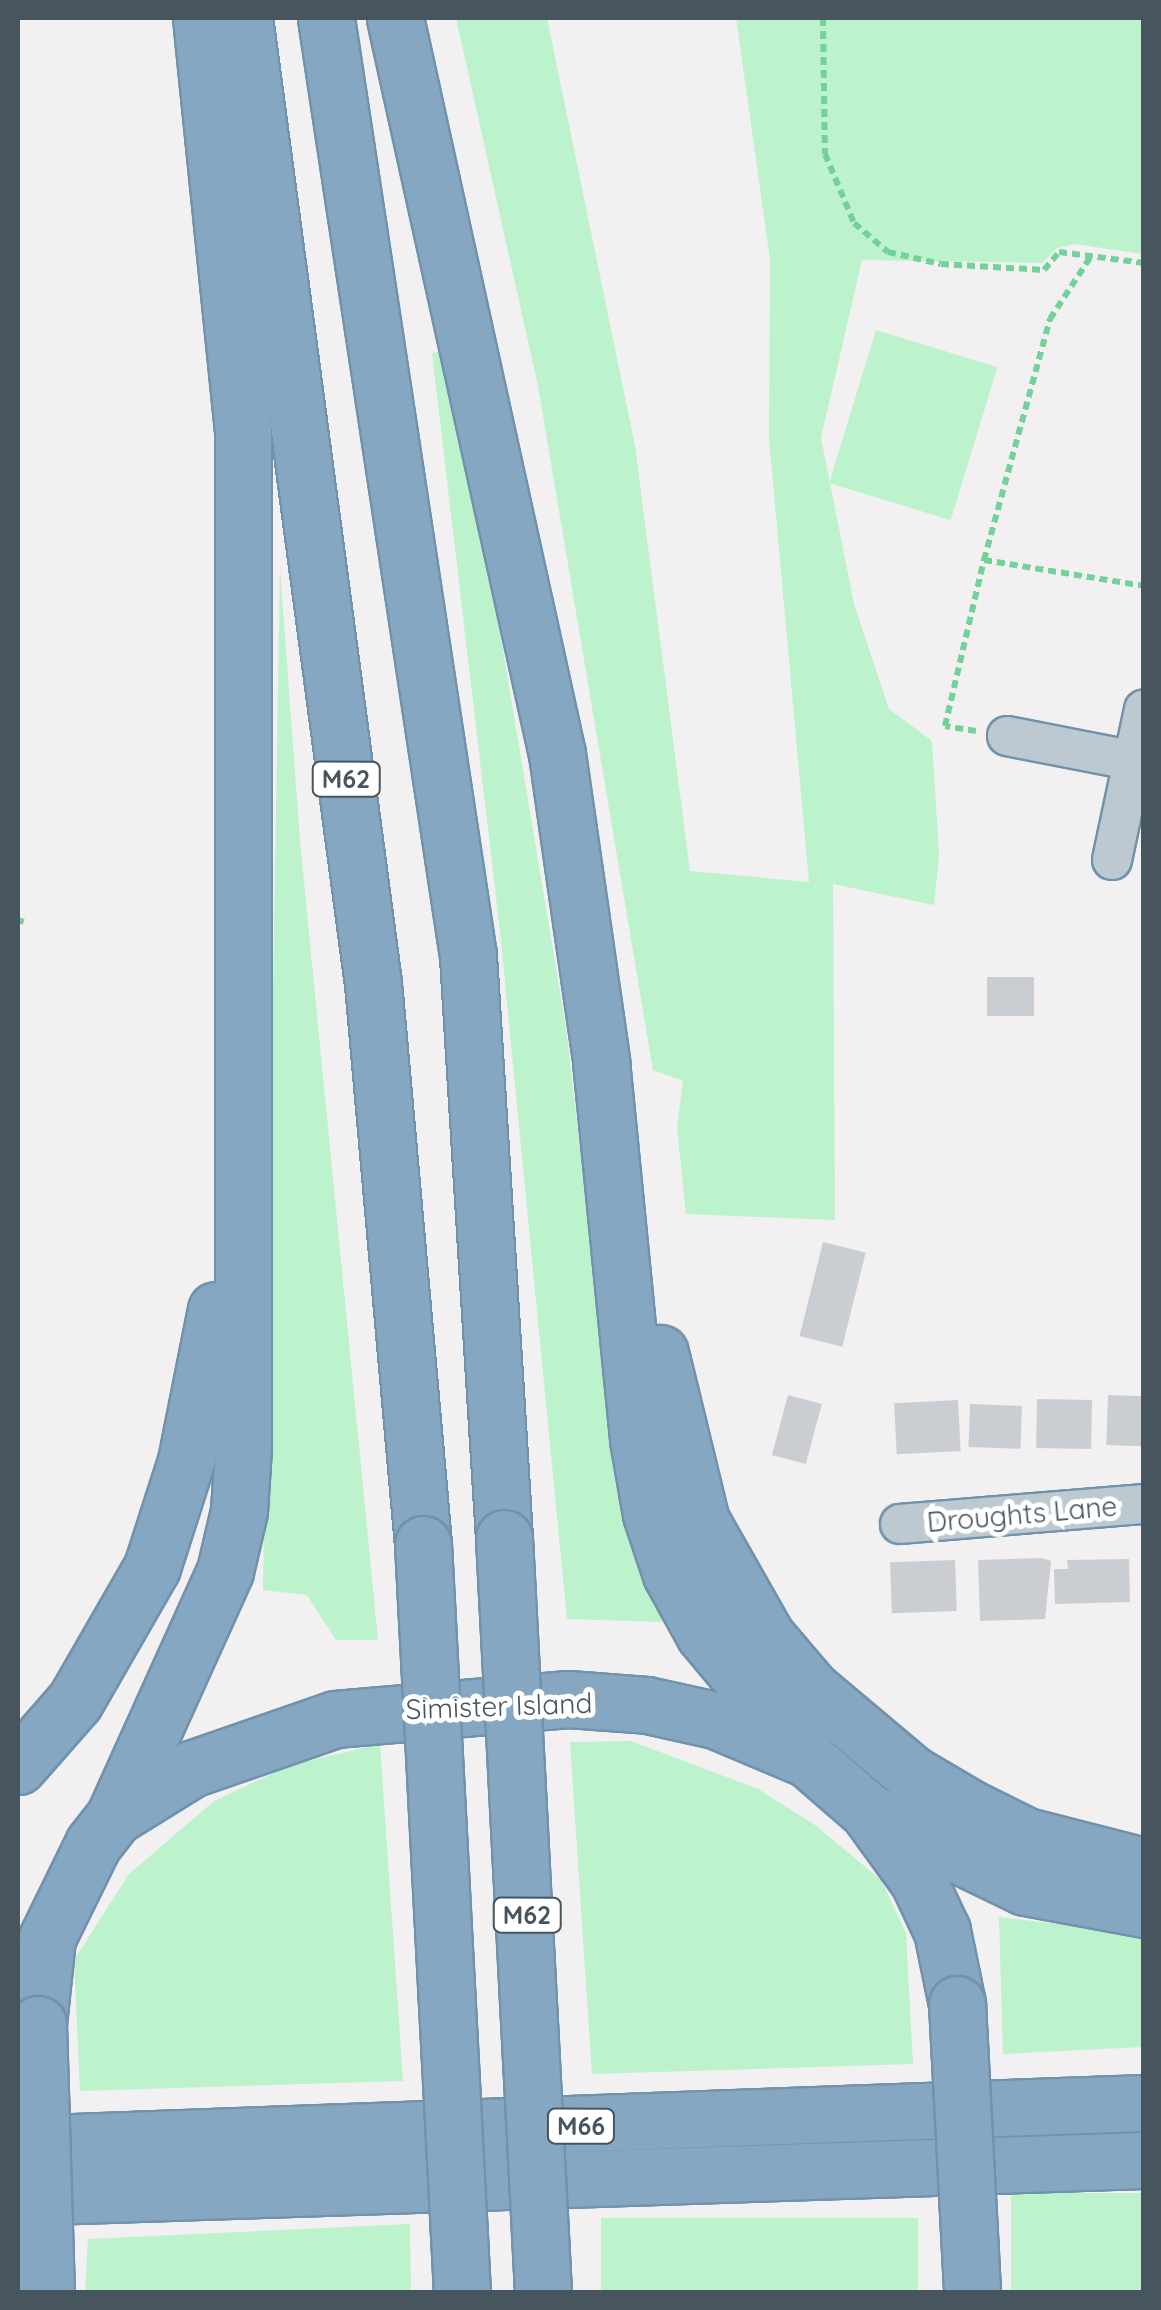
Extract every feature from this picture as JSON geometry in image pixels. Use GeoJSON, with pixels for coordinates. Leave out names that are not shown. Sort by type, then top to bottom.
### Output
{"type":"FeatureCollection","features":[{"type":"Feature","properties":{"kind":"highway"},"geometry":{"type":"LineString","coordinates":[[46,2292],[38,2024],[47,1938],[206,1623],[239,1511],[244,1071],[243,431],[202,18]]}},
{"type":"Feature","properties":{"kind":"highway","name":"M62"},"geometry":{"type":"LineString","coordinates":[[244,18],[373,983],[423,1544],[462,2292]]}},
{"type":"Feature","properties":{"kind":"highway","name":"M62"},"geometry":{"type":"LineString","coordinates":[[326,18],[468,956],[504,1538],[543,2292]]}},
{"type":"Feature","properties":{"kind":"highway"},"geometry":{"type":"LineString","coordinates":[[395,18],[558,754],[601,1061],[638,1439],[651,1514],[671,1574],[704,1634],[808,1759]]}},
{"type":"Feature","properties":{"kind":"highway"},"geometry":{"type":"LineString","coordinates":[[601,1061],[668,1403],[701,1521],[766,1636],[860,1734],[912,1774],[1026,1836],[1144,1866]]}},
{"type":"Feature","properties":{"kind":"highway"},"geometry":{"type":"LineString","coordinates":[[18,1766],[75,1701],[119,1634],[158,1550],[211,1356],[244,1071]]}},
{"type":"Feature","properties":{"kind":"highway","name":"Simister Island"},"geometry":{"type":"LineString","coordinates":[[18,1902],[104,1831],[192,1769],[268,1738],[398,1709],[568,1700],[647,1705],[715,1720],[808,1759],[868,1812],[918,1880],[942,1932],[958,2004],[972,2290]]}},
{"type":"Feature","properties":{"kind":"highway"},"geometry":{"type":"LineString","coordinates":[[868,1812],[1024,1887],[1144,1909]]}},
{"type":"Feature","properties":{"kind":"highway","name":"M66"},"geometry":{"type":"LineString","coordinates":[[18,2144],[1144,2102]]}},
{"type":"Feature","properties":{"kind":"highway","name":"M66"},"geometry":{"type":"LineString","coordinates":[[18,2197],[1144,2160]]}},
{"type":"Feature","properties":{"kind":"street"},"geometry":{"type":"LineString","coordinates":[[1112,860],[1144,709]]}},
{"type":"Feature","properties":{"kind":"street"},"geometry":{"type":"LineString","coordinates":[[1007,736],[1131,760]]}},
{"type":"Feature","properties":{"kind":"street","name":"Droughts Lane"},"geometry":{"type":"LineString","coordinates":[[900,1524],[1144,1504]]}},
{"type":"Feature","properties":{"kind":"path"},"geometry":{"type":"LineString","coordinates":[[823,18],[825,154],[854,224],[888,252],[941,264],[1044,270],[1058,252],[1144,263]]}},
{"type":"Feature","properties":{"kind":"path"},"geometry":{"type":"LineString","coordinates":[[1007,736],[945,726],[984,560],[1050,319],[1092,256]]}},
{"type":"Feature","properties":{"kind":"path"},"geometry":{"type":"LineString","coordinates":[[984,560],[1144,586]]}},
{"type":"Feature","properties":{"kind":"green space"},"geometry":{"type":"Polygon","coordinates":[[[456,18],[547,18],[635,446],[690,871],[809,882],[769,438],[770,259],[736,18],[1143,18],[1143,254],[1075,244],[1057,248],[1042,263],[862,260],[821,438],[854,604],[889,709],[932,741],[939,855],[934,905],[833,884],[835,1220],[686,1214],[677,1127],[683,1081],[653,1070],[538,386],[456,18]]]}},
{"type":"Feature","properties":{"kind":"green space"},"geometry":{"type":"Polygon","coordinates":[[[876,330],[997,367],[951,520],[829,483],[876,330]]]}},
{"type":"Feature","properties":{"kind":"green space"},"geometry":{"type":"Polygon","coordinates":[[[453,350],[566,1028],[621,1497],[635,1555],[663,1622],[567,1619],[500,931],[432,353],[453,350]]]}},
{"type":"Feature","properties":{"kind":"green space"},"geometry":{"type":"Polygon","coordinates":[[[280,568],[300,841],[378,1640],[336,1640],[307,1595],[263,1590],[280,568]]]}},
{"type":"Feature","properties":{"kind":"green space"},"geometry":{"type":"Polygon","coordinates":[[[631,1741],[758,1789],[815,1825],[881,1880],[906,1933],[913,2064],[592,2074],[570,1742],[631,1741]]]}},
{"type":"Feature","properties":{"kind":"green space"},"geometry":{"type":"Polygon","coordinates":[[[380,1744],[403,2081],[80,2091],[74,1960],[129,1874],[214,1801],[291,1765],[380,1744]]]}},
{"type":"Feature","properties":{"kind":"green space"},"geometry":{"type":"Polygon","coordinates":[[[999,1917],[1143,1934],[1143,2047],[1003,2054],[999,1917]]]}},
{"type":"Feature","properties":{"kind":"green space"},"geometry":{"type":"Polygon","coordinates":[[[1011,2193],[1143,2193],[1143,2292],[1011,2292],[1011,2193]]]}},
{"type":"Feature","properties":{"kind":"green space"},"geometry":{"type":"Polygon","coordinates":[[[601,2218],[918,2218],[918,2292],[601,2292],[601,2218]]]}},
{"type":"Feature","properties":{"kind":"green space"},"geometry":{"type":"Polygon","coordinates":[[[410,2224],[411,2292],[85,2292],[88,2239],[410,2224]]]}},
{"type":"Feature","properties":{"kind":"building"},"geometry":{"type":"Polygon","coordinates":[[[987,977],[1034,977],[1034,1016],[987,1016],[987,977]]]}},
{"type":"Feature","properties":{"kind":"building"},"geometry":{"type":"Polygon","coordinates":[[[823,1242],[866,1253],[842,1347],[800,1336],[823,1242]]]}},
{"type":"Feature","properties":{"kind":"building"},"geometry":{"type":"Polygon","coordinates":[[[788,1395],[822,1404],[806,1464],[772,1455],[788,1395]]]}},
{"type":"Feature","properties":{"kind":"building"},"geometry":{"type":"Polygon","coordinates":[[[1108,1395],[1144,1396],[1142,1446],[1106,1445],[1108,1395]]]}},
{"type":"Feature","properties":{"kind":"building"},"geometry":{"type":"Polygon","coordinates":[[[1037,1399],[1092,1400],[1091,1449],[1036,1448],[1037,1399]]]}},
{"type":"Feature","properties":{"kind":"building"},"geometry":{"type":"Polygon","coordinates":[[[958,1400],[961,1451],[897,1454],[894,1403],[958,1400]]]}},
{"type":"Feature","properties":{"kind":"building"},"geometry":{"type":"Polygon","coordinates":[[[970,1404],[1022,1406],[1020,1449],[968,1447],[970,1404]]]}},
{"type":"Feature","properties":{"kind":"building"},"geometry":{"type":"Polygon","coordinates":[[[1129,1559],[1130,1602],[1055,1604],[1054,1569],[1068,1569],[1067,1560],[1129,1559]]]}},
{"type":"Feature","properties":{"kind":"building"},"geometry":{"type":"Polygon","coordinates":[[[955,1560],[957,1611],[892,1613],[890,1562],[955,1560]]]}},
{"type":"Feature","properties":{"kind":"building"},"geometry":{"type":"Polygon","coordinates":[[[978,1560],[1051,1561],[1045,1619],[980,1621],[978,1560]]]}}]}
